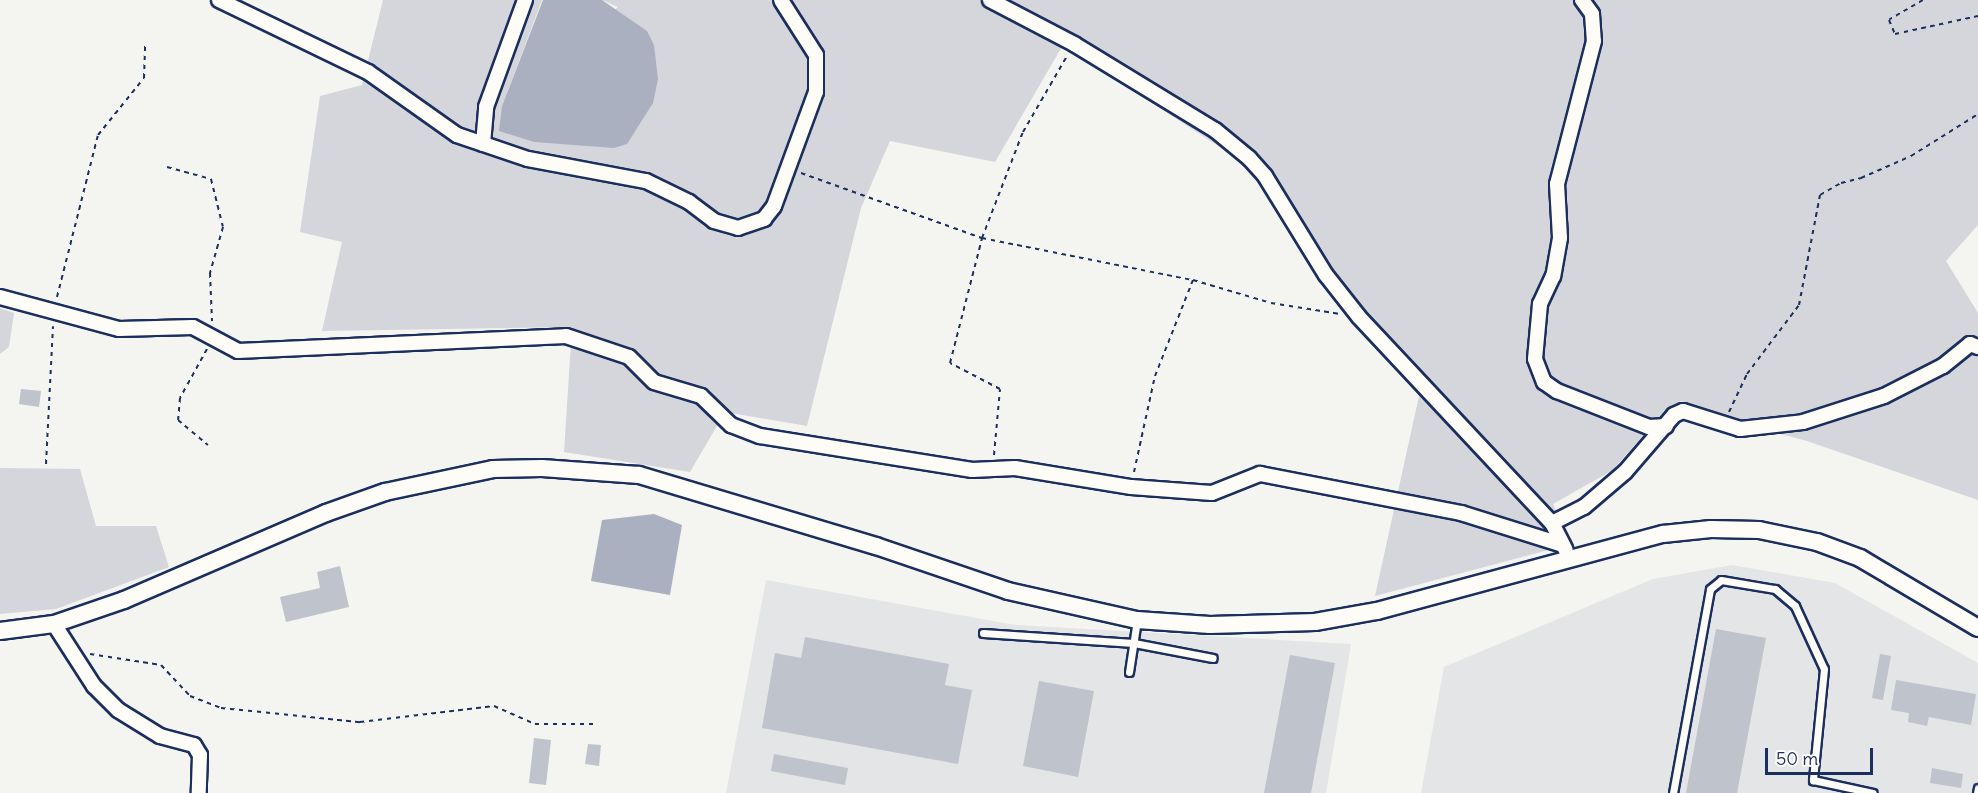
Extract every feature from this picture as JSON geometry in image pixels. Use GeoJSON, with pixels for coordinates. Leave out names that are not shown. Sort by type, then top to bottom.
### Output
{"type":"FeatureCollection","features":[{"type":"Feature","properties":{"kind":"street"},"geometry":{"type":"LineString","coordinates":[[219,0],[368,72],[457,135],[528,159],[646,181],[689,202],[714,221],[738,228],[764,219],[774,206],[818,76],[816,55],[781,0]]}},
{"type":"Feature","properties":{"kind":"street"},"geometry":{"type":"LineString","coordinates":[[483,144],[486,107],[525,0]]}},
{"type":"Feature","properties":{"kind":"street"},"geometry":{"type":"LineString","coordinates":[[990,0],[1074,44],[1215,130],[1249,158],[1265,176],[1326,275],[1359,317],[1552,523],[1567,551]]}},
{"type":"Feature","properties":{"kind":"street"},"geometry":{"type":"LineString","coordinates":[[1582,0],[1592,14],[1594,41],[1558,175],[1560,237],[1553,276],[1540,304],[1535,359],[1544,382],[1557,391],[1649,427],[1665,426]]}},
{"type":"Feature","properties":{"kind":"street"},"geometry":{"type":"LineString","coordinates":[[0,297],[119,329],[194,327],[238,351],[566,336],[629,357],[654,382],[701,396],[731,425],[760,436],[972,470],[993,467],[1131,487],[1212,493],[1260,474],[1461,513],[1567,551]]}},
{"type":"Feature","properties":{"kind":"street"},"geometry":{"type":"LineString","coordinates":[[1552,523],[1584,507],[1625,472],[1665,426],[1683,411],[1740,429],[1803,422],[1884,396],[1943,366],[1970,344],[1978,347]]}},
{"type":"Feature","properties":{"kind":"street"},"geometry":{"type":"LineString","coordinates":[[0,631],[54,624],[385,492],[493,469],[542,468],[639,475],[876,546],[1008,591],[1137,620],[1210,625],[1315,622],[1377,611],[1567,551],[1663,534],[1759,530],[1817,542],[1860,558],[1978,628]]}},
{"type":"Feature","properties":{"kind":"street"},"geometry":{"type":"LineString","coordinates":[[54,624],[94,686],[118,710],[160,736],[194,745],[200,755],[199,793]]}},
{"type":"Feature","properties":{"kind":"lane"},"geometry":{"type":"LineString","coordinates":[[1672,793],[1710,589],[1721,580],[1775,589],[1795,606],[1824,669],[1813,780],[1873,793]]}},
{"type":"Feature","properties":{"kind":"lane"},"geometry":{"type":"LineString","coordinates":[[1129,672],[1137,620]]}},
{"type":"Feature","properties":{"kind":"lane"},"geometry":{"type":"LineString","coordinates":[[983,633],[1134,643],[1212,658]]}},
{"type":"Feature","properties":{"kind":"lane"},"geometry":{"type":"LineString","coordinates":[[1977,793],[1978,788]]}},
{"type":"Feature","properties":{"kind":"path"},"geometry":{"type":"LineString","coordinates":[[1923,0],[1889,21],[1894,34],[1978,16]]}},
{"type":"Feature","properties":{"kind":"path"},"geometry":{"type":"LineString","coordinates":[[46,464],[54,311],[98,135],[144,78],[145,44]]}},
{"type":"Feature","properties":{"kind":"path"},"geometry":{"type":"LineString","coordinates":[[993,467],[1000,389],[950,363],[982,238],[1023,132],[1074,44]]}},
{"type":"Feature","properties":{"kind":"path"},"geometry":{"type":"LineString","coordinates":[[1722,425],[1747,374],[1799,305],[1820,195],[1841,183],[1861,178],[1911,156],[1978,114]]}},
{"type":"Feature","properties":{"kind":"path"},"geometry":{"type":"LineString","coordinates":[[167,167],[211,179],[223,227],[210,273],[213,338],[180,398],[178,420],[208,445]]}},
{"type":"Feature","properties":{"kind":"path"},"geometry":{"type":"LineString","coordinates":[[784,177],[799,172],[982,238],[1193,280],[1271,303],[1359,317]]}},
{"type":"Feature","properties":{"kind":"path"},"geometry":{"type":"LineString","coordinates":[[1131,487],[1155,376],[1193,280]]}},
{"type":"Feature","properties":{"kind":"path"},"geometry":{"type":"LineString","coordinates":[[70,651],[161,665],[190,696],[221,708],[360,722],[494,706],[535,724],[597,724]]}},
{"type":"Feature","properties":{"kind":"shaded area"},"geometry":{"type":"Polygon","coordinates":[[[383,0],[542,0],[502,106],[618,7],[602,0],[1978,0],[1978,225],[1946,261],[1978,313],[1978,500],[1807,441],[1732,421],[1681,401],[1664,411],[1613,470],[1553,504],[1571,544],[1375,596],[1419,396],[1342,303],[1246,164],[1063,45],[995,162],[890,141],[861,208],[807,426],[725,412],[690,472],[564,452],[572,327],[322,331],[342,242],[300,232],[320,96],[362,85],[383,0]]]}},
{"type":"Feature","properties":{"kind":"shaded area"},"geometry":{"type":"Polygon","coordinates":[[[0,308],[14,313],[9,347],[0,354],[0,308]]]}},
{"type":"Feature","properties":{"kind":"shaded area"},"geometry":{"type":"Polygon","coordinates":[[[0,468],[80,469],[96,526],[156,526],[169,567],[56,609],[0,614],[0,468]]]}},
{"type":"Feature","properties":{"kind":"shaded area"},"geometry":{"type":"Polygon","coordinates":[[[1732,565],[1835,583],[1978,663],[1978,793],[1421,793],[1444,667],[1653,579],[1732,565]]]}},
{"type":"Feature","properties":{"kind":"shaded area"},"geometry":{"type":"Polygon","coordinates":[[[766,580],[1015,625],[1351,644],[1326,793],[726,793],[766,580]]]}},
{"type":"Feature","properties":{"kind":"water"},"geometry":{"type":"Polygon","coordinates":[[[543,0],[602,0],[647,31],[654,45],[658,79],[653,103],[627,144],[614,148],[534,142],[499,131],[502,106],[543,0]]]}},
{"type":"Feature","properties":{"kind":"water"},"geometry":{"type":"Polygon","coordinates":[[[654,514],[682,525],[670,595],[591,581],[602,520],[654,514]]]}},
{"type":"Feature","properties":{"kind":"building"},"geometry":{"type":"Polygon","coordinates":[[[21,389],[41,391],[39,407],[19,404],[21,389]]]}},
{"type":"Feature","properties":{"kind":"building"},"geometry":{"type":"Polygon","coordinates":[[[340,566],[349,607],[286,622],[280,597],[320,588],[317,572],[340,566]]]}},
{"type":"Feature","properties":{"kind":"building"},"geometry":{"type":"Polygon","coordinates":[[[1716,629],[1766,638],[1737,793],[1686,793],[1716,629]]]}},
{"type":"Feature","properties":{"kind":"building"},"geometry":{"type":"Polygon","coordinates":[[[805,637],[949,664],[945,685],[972,690],[958,764],[762,728],[775,653],[801,658],[805,637]]]}},
{"type":"Feature","properties":{"kind":"building"},"geometry":{"type":"Polygon","coordinates":[[[1880,654],[1891,656],[1883,700],[1872,698],[1880,654]]]}},
{"type":"Feature","properties":{"kind":"building"},"geometry":{"type":"Polygon","coordinates":[[[1290,655],[1335,663],[1311,793],[1264,793],[1290,655]]]}},
{"type":"Feature","properties":{"kind":"building"},"geometry":{"type":"Polygon","coordinates":[[[1896,680],[1976,694],[1971,725],[1929,717],[1927,726],[1908,722],[1909,713],[1891,710],[1896,680]]]}},
{"type":"Feature","properties":{"kind":"building"},"geometry":{"type":"Polygon","coordinates":[[[1039,681],[1094,691],[1078,777],[1023,766],[1039,681]]]}},
{"type":"Feature","properties":{"kind":"building"},"geometry":{"type":"Polygon","coordinates":[[[534,738],[551,740],[546,785],[529,783],[534,738]]]}},
{"type":"Feature","properties":{"kind":"building"},"geometry":{"type":"Polygon","coordinates":[[[588,744],[601,745],[599,766],[585,764],[588,744]]]}},
{"type":"Feature","properties":{"kind":"building"},"geometry":{"type":"Polygon","coordinates":[[[774,754],[848,768],[845,785],[771,771],[774,754]]]}},
{"type":"Feature","properties":{"kind":"building"},"geometry":{"type":"Polygon","coordinates":[[[1932,768],[1963,774],[1961,788],[1930,783],[1932,768]]]}}]}
